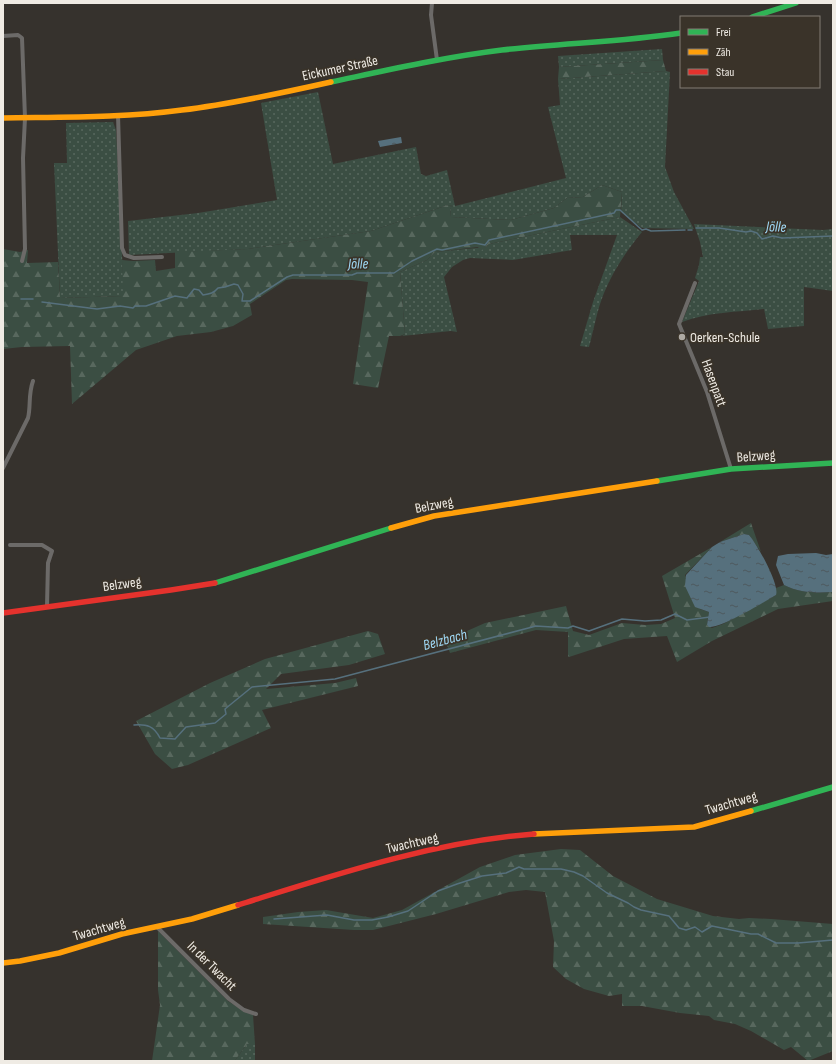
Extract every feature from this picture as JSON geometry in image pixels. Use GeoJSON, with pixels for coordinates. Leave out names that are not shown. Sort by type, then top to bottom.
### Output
{"type":"FeatureCollection","features":[{"type":"Feature","properties":{"kind":"street"},"geometry":{"type":"LineString","coordinates":[[432,3],[431,16],[437,60]]}},
{"type":"Feature","properties":{"kind":"street"},"geometry":{"type":"LineString","coordinates":[[755,16],[796,3]]}},
{"type":"Feature","properties":{"kind":"street","name":"Eickumer Straße"},"geometry":{"type":"LineString","coordinates":[[3,118],[118,115],[181,110],[239,101],[437,60],[498,51],[604,42],[680,33]]}},
{"type":"Feature","properties":{"kind":"street"},"geometry":{"type":"LineString","coordinates":[[3,36],[20,35],[22,38],[25,118],[23,158],[24,249],[22,261]]}},
{"type":"Feature","properties":{"kind":"street"},"geometry":{"type":"LineString","coordinates":[[118,115],[122,248],[125,255],[134,258],[162,257]]}},
{"type":"Feature","properties":{"kind":"street","name":"Hasenpatt"},"geometry":{"type":"LineString","coordinates":[[695,283],[679,324],[707,392],[731,469]]}},
{"type":"Feature","properties":{"kind":"street"},"geometry":{"type":"LineString","coordinates":[[3,468],[28,418],[30,411],[30,391],[32,382]]}},
{"type":"Feature","properties":{"kind":"street","name":"Belzweg"},"geometry":{"type":"LineString","coordinates":[[3,613],[219,582],[408,522],[434,516],[731,469],[833,463]]}},
{"type":"Feature","properties":{"kind":"street"},"geometry":{"type":"LineString","coordinates":[[10,545],[42,545],[52,551],[48,563],[47,606]]}},
{"type":"Feature","properties":{"kind":"street","name":"Twachtweg"},"geometry":{"type":"LineString","coordinates":[[3,963],[20,961],[59,952],[122,934],[192,920],[331,876],[406,856],[506,836],[552,832],[694,827],[833,787]]}},
{"type":"Feature","properties":{"kind":"street","name":"In der Twacht"},"geometry":{"type":"LineString","coordinates":[[157,927],[230,999],[244,1010],[256,1014]]}},
{"type":"Feature","properties":{"kind":"green space"},"geometry":{"type":"Polygon","coordinates":[[[662,49],[663,60],[559,67],[558,56],[662,49]]]}},
{"type":"Feature","properties":{"kind":"green space"},"geometry":{"type":"Polygon","coordinates":[[[663,60],[666,71],[558,79],[559,67],[663,60]]]}},
{"type":"Feature","properties":{"kind":"green space"},"geometry":{"type":"Polygon","coordinates":[[[666,71],[670,72],[665,167],[674,192],[694,229],[642,228],[621,212],[622,192],[602,185],[583,197],[567,198],[554,208],[511,220],[451,217],[450,207],[453,206],[448,205],[371,231],[248,249],[129,255],[128,221],[198,213],[277,200],[261,103],[318,92],[333,164],[416,147],[421,174],[426,176],[447,170],[455,206],[566,178],[548,107],[560,105],[558,79],[666,71]]]}},
{"type":"Feature","properties":{"kind":"green space"},"geometry":{"type":"Polygon","coordinates":[[[113,122],[116,130],[124,296],[60,298],[54,163],[67,163],[66,123],[113,122]]]}},
{"type":"Feature","properties":{"kind":"green space"},"geometry":{"type":"Polygon","coordinates":[[[602,185],[622,192],[620,217],[489,244],[481,251],[478,247],[435,252],[427,260],[400,272],[405,334],[400,336],[389,336],[378,388],[353,384],[368,282],[352,280],[286,280],[250,304],[252,315],[233,326],[211,332],[177,336],[136,350],[72,404],[70,346],[3,349],[3,249],[20,252],[28,250],[27,263],[58,262],[60,298],[123,296],[122,260],[155,260],[156,271],[175,268],[175,252],[248,249],[371,231],[448,205],[454,206],[450,207],[451,217],[511,220],[554,208],[567,198],[583,197],[602,185]]]}},
{"type":"Feature","properties":{"kind":"green space"},"geometry":{"type":"Polygon","coordinates":[[[620,217],[642,232],[621,261],[604,293],[599,306],[589,347],[580,346],[593,302],[617,235],[570,235],[572,250],[513,260],[470,258],[463,260],[452,267],[444,277],[457,332],[451,331],[402,336],[405,334],[400,272],[427,260],[435,252],[486,247],[489,244],[620,217]]]}},
{"type":"Feature","properties":{"kind":"green space"},"geometry":{"type":"Polygon","coordinates":[[[694,224],[823,230],[833,229],[833,291],[804,287],[804,326],[768,329],[764,309],[712,314],[682,322],[699,281],[695,278],[700,257],[703,257],[694,224]]]}},
{"type":"Feature","properties":{"kind":"green space"},"geometry":{"type":"Polygon","coordinates":[[[751,523],[761,552],[749,535],[744,534],[720,542],[751,523]]]}},
{"type":"Feature","properties":{"kind":"green space"},"geometry":{"type":"Polygon","coordinates":[[[712,547],[685,575],[700,609],[709,612],[707,625],[712,628],[723,624],[776,595],[776,588],[784,585],[796,590],[808,592],[833,592],[833,601],[778,609],[712,641],[677,662],[667,636],[624,639],[569,657],[568,632],[536,630],[450,653],[447,645],[449,639],[485,623],[566,606],[573,631],[589,635],[622,623],[645,625],[661,624],[675,618],[662,576],[712,547]]]}},
{"type":"Feature","properties":{"kind":"green space"},"geometry":{"type":"Polygon","coordinates":[[[368,631],[378,634],[385,654],[349,665],[281,674],[266,689],[335,683],[356,678],[358,686],[262,710],[271,728],[188,765],[172,769],[155,754],[136,721],[210,683],[265,659],[368,631]]]}},
{"type":"Feature","properties":{"kind":"green space"},"geometry":{"type":"Polygon","coordinates":[[[561,849],[580,850],[613,876],[657,899],[713,916],[739,919],[771,919],[833,924],[833,1051],[808,1061],[791,1047],[784,1050],[751,1031],[735,1024],[714,1020],[709,1016],[680,1013],[642,1006],[622,1006],[622,994],[609,996],[584,989],[566,979],[553,967],[554,941],[545,892],[526,890],[509,892],[436,914],[373,930],[263,924],[263,917],[326,910],[373,918],[402,910],[480,867],[515,855],[561,849]]]}},
{"type":"Feature","properties":{"kind":"green space"},"geometry":{"type":"Polygon","coordinates":[[[158,931],[228,1001],[243,1011],[253,1015],[255,1044],[247,1044],[235,1061],[152,1061],[160,1005],[158,990],[158,931]]]}},
{"type":"Feature","properties":{"kind":"green space"},"geometry":{"type":"Polygon","coordinates":[[[247,1044],[255,1044],[255,1061],[235,1061],[236,1059],[247,1044]]]}},
{"type":"Feature","properties":{"kind":"water"},"geometry":{"type":"Polygon","coordinates":[[[401,137],[402,143],[380,147],[378,141],[401,137]]]}},
{"type":"Feature","properties":{"kind":"water"},"geometry":{"type":"Polygon","coordinates":[[[744,534],[749,535],[762,555],[775,583],[776,595],[732,620],[709,627],[707,625],[709,612],[695,607],[685,586],[686,575],[712,547],[720,542],[744,534]]]}},
{"type":"Feature","properties":{"kind":"water"},"geometry":{"type":"Polygon","coordinates":[[[816,553],[826,555],[833,554],[833,592],[808,592],[796,590],[784,585],[776,565],[778,556],[788,554],[816,553]]]}},
{"type":"Feature","properties":{"kind":"waterway","name":"Jölle"},"geometry":{"type":"LineString","coordinates":[[42,302],[97,309],[120,306],[133,308],[135,306],[146,306],[175,296],[187,298],[194,289],[199,290],[203,295],[212,293],[218,288],[234,284],[238,285],[243,294],[242,301],[250,301],[287,277],[293,275],[394,273],[412,261],[437,249],[442,250],[475,243],[485,245],[489,240],[614,213],[616,210],[620,210],[642,230],[685,230]]}},
{"type":"Feature","properties":{"kind":"waterway","name":"Jölle"},"geometry":{"type":"LineString","coordinates":[[696,228],[719,228],[746,232],[751,231],[757,233],[762,239],[773,236],[782,238],[833,236]]}},
{"type":"Feature","properties":{"kind":"waterway","name":"Jölle"},"geometry":{"type":"LineString","coordinates":[[21,299],[33,299]]}},
{"type":"Feature","properties":{"kind":"waterway","name":"Belzbach"},"geometry":{"type":"LineString","coordinates":[[134,725],[143,725],[153,728],[160,738],[175,739],[186,727],[215,723],[226,714],[225,709],[252,687],[335,679],[536,626],[568,628],[573,626],[589,631],[622,619],[645,621],[661,620],[675,614],[687,620],[710,617]]}},
{"type":"Feature","properties":{"kind":"waterway"},"geometry":{"type":"LineString","coordinates":[[274,919],[327,915],[354,920],[372,920],[388,917],[408,911],[438,891],[482,876],[506,873],[519,867],[524,869],[561,869],[574,872],[583,876],[607,893],[634,907],[669,916],[679,928],[686,930],[695,927],[702,932],[712,926],[758,934],[776,943],[833,940]]}},
{"type":"Feature","properties":{"kind":"traffic: fast"},"geometry":{"type":"LineString","coordinates":[[755,16],[796,3]]}},
{"type":"Feature","properties":{"kind":"traffic: fast"},"geometry":{"type":"LineString","coordinates":[[331,82],[459,56],[502,50],[680,33]]}},
{"type":"Feature","properties":{"kind":"traffic: fast"},"geometry":{"type":"LineString","coordinates":[[657,481],[731,469],[833,463]]}},
{"type":"Feature","properties":{"kind":"traffic: fast"},"geometry":{"type":"LineString","coordinates":[[215,583],[391,528]]}},
{"type":"Feature","properties":{"kind":"traffic: fast"},"geometry":{"type":"LineString","coordinates":[[751,811],[833,787]]}},
{"type":"Feature","properties":{"kind":"traffic: slow"},"geometry":{"type":"LineString","coordinates":[[3,118],[93,117],[160,113],[201,108],[331,82]]}},
{"type":"Feature","properties":{"kind":"traffic: slow"},"geometry":{"type":"LineString","coordinates":[[391,528],[434,516],[657,481]]}},
{"type":"Feature","properties":{"kind":"traffic: slow"},"geometry":{"type":"LineString","coordinates":[[534,834],[694,827],[751,811]]}},
{"type":"Feature","properties":{"kind":"traffic: slow"},"geometry":{"type":"LineString","coordinates":[[3,963],[59,953],[122,934],[192,919],[238,905]]}},
{"type":"Feature","properties":{"kind":"traffic: jam"},"geometry":{"type":"LineString","coordinates":[[3,613],[215,583]]}},
{"type":"Feature","properties":{"kind":"traffic: jam"},"geometry":{"type":"LineString","coordinates":[[238,905],[347,871],[421,852],[458,844],[534,834]]}},
{"type":"Feature","properties":{"kind":"place","name":"Oerken-Schule"},"geometry":{"type":"Point","coordinates":[682,337]}}]}
